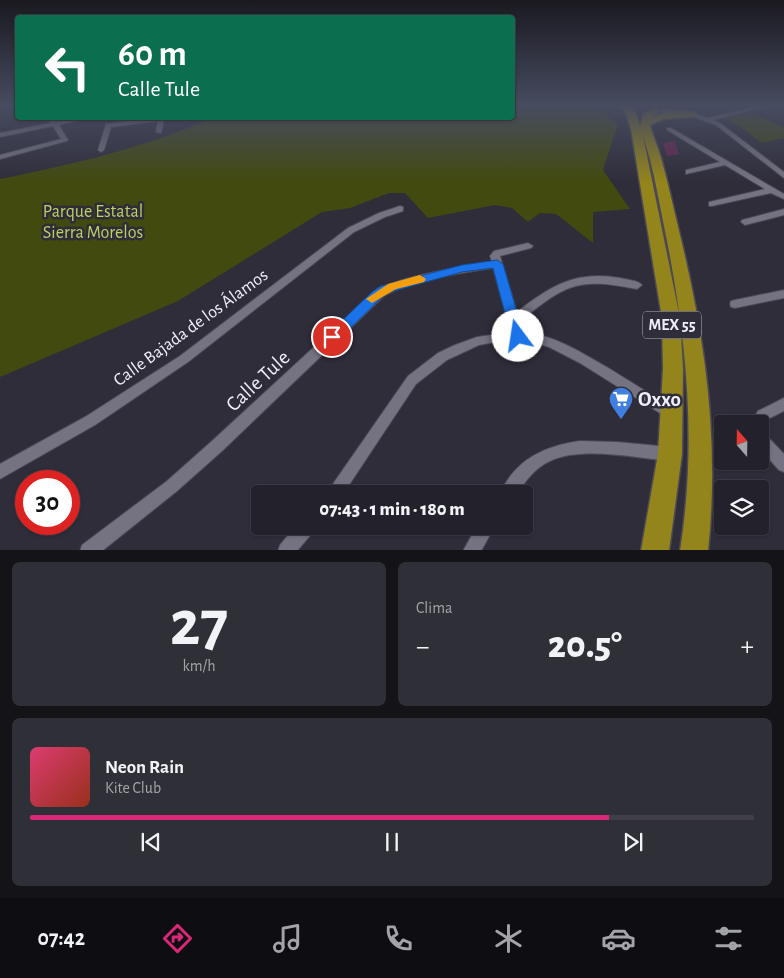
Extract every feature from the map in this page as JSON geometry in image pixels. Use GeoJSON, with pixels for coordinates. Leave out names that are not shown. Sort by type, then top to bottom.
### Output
{"type":"FeatureCollection","features":[{"type":"Feature","properties":{"kind":"highway","name":"MEX 55"},"geometry":{"type":"LineString","coordinates":[[637,131],[672,318],[670,454],[655,550]]}},
{"type":"Feature","properties":{"kind":"highway","name":"MEX 55"},"geometry":{"type":"LineString","coordinates":[[657,131],[655,157],[686,297],[696,374],[700,429],[701,489],[694,550]]}},
{"type":"Feature","properties":{"kind":"street"},"geometry":{"type":"LineString","coordinates":[[0,135],[18,131]]}},
{"type":"Feature","properties":{"kind":"street"},"geometry":{"type":"LineString","coordinates":[[0,157],[65,140],[59,131]]}},
{"type":"Feature","properties":{"kind":"street"},"geometry":{"type":"LineString","coordinates":[[102,150],[107,131]]}},
{"type":"Feature","properties":{"kind":"street"},"geometry":{"type":"LineString","coordinates":[[671,131],[784,197]]}},
{"type":"Feature","properties":{"kind":"street"},"geometry":{"type":"LineString","coordinates":[[728,131],[784,176]]}},
{"type":"Feature","properties":{"kind":"street"},"geometry":{"type":"LineString","coordinates":[[738,131],[784,168]]}},
{"type":"Feature","properties":{"kind":"street"},"geometry":{"type":"LineString","coordinates":[[689,172],[726,163]]}},
{"type":"Feature","properties":{"kind":"street"},"geometry":{"type":"LineString","coordinates":[[712,204],[772,190]]}},
{"type":"Feature","properties":{"kind":"street","name":"Calle Bajada de los Álamos"},"geometry":{"type":"LineString","coordinates":[[0,472],[90,421],[184,359],[352,230],[366,222],[400,209]]}},
{"type":"Feature","properties":{"kind":"street"},"geometry":{"type":"LineString","coordinates":[[745,222],[784,212]]}},
{"type":"Feature","properties":{"kind":"street"},"geometry":{"type":"LineString","coordinates":[[518,336],[495,256],[497,253],[528,246]]}},
{"type":"Feature","properties":{"kind":"street","name":"Calle Tule"},"geometry":{"type":"LineString","coordinates":[[88,550],[178,480],[264,403],[381,292],[392,286],[462,268],[497,264]]}},
{"type":"Feature","properties":{"kind":"street"},"geometry":{"type":"LineString","coordinates":[[514,320],[550,292],[561,285],[575,281],[603,279],[638,285]]}},
{"type":"Feature","properties":{"kind":"street"},"geometry":{"type":"LineString","coordinates":[[735,304],[784,294]]}},
{"type":"Feature","properties":{"kind":"street"},"geometry":{"type":"LineString","coordinates":[[340,485],[412,380],[441,356],[476,341],[498,336],[518,336],[552,343],[672,413]]}},
{"type":"Feature","properties":{"kind":"street"},"geometry":{"type":"LineString","coordinates":[[763,415],[784,404]]}},
{"type":"Feature","properties":{"kind":"street"},"geometry":{"type":"LineString","coordinates":[[514,485],[531,465],[544,456],[561,450],[583,447],[670,454]]}},
{"type":"Feature","properties":{"kind":"street"},"geometry":{"type":"LineString","coordinates":[[769,449],[784,465]]}},
{"type":"Feature","properties":{"kind":"street"},"geometry":{"type":"LineString","coordinates":[[286,550],[299,535]]}},
{"type":"Feature","properties":{"kind":"green space","name":"Parque Estatal Sierra Morelos"},"geometry":{"type":"Polygon","coordinates":[[[182,131],[616,131],[603,170],[630,209],[593,212],[593,243],[556,214],[540,213],[528,222],[512,208],[495,205],[428,218],[405,193],[389,193],[350,208],[322,212],[178,301],[0,377],[0,179],[108,154],[182,131]]]}},
{"type":"Feature","properties":{"kind":"green space"},"geometry":{"type":"Polygon","coordinates":[[[745,131],[784,131],[784,138],[762,143],[745,131]]]}},
{"type":"Feature","properties":{"kind":"building"},"geometry":{"type":"Polygon","coordinates":[[[675,141],[679,154],[667,156],[663,143],[675,141]]]}},
{"type":"Feature","properties":{"kind":"slow traffic"},"geometry":{"type":"LineString","coordinates":[[372,299],[392,286],[420,279]]}},
{"type":"Feature","properties":{"kind":"place","name":"Oxxo"},"geometry":{"type":"Point","coordinates":[621,420]}},
{"type":"Feature","properties":{"kind":"route"},"geometry":{"type":"LineString","coordinates":[[332,337],[376,295],[392,286],[462,268],[497,264],[518,336]]}}]}
